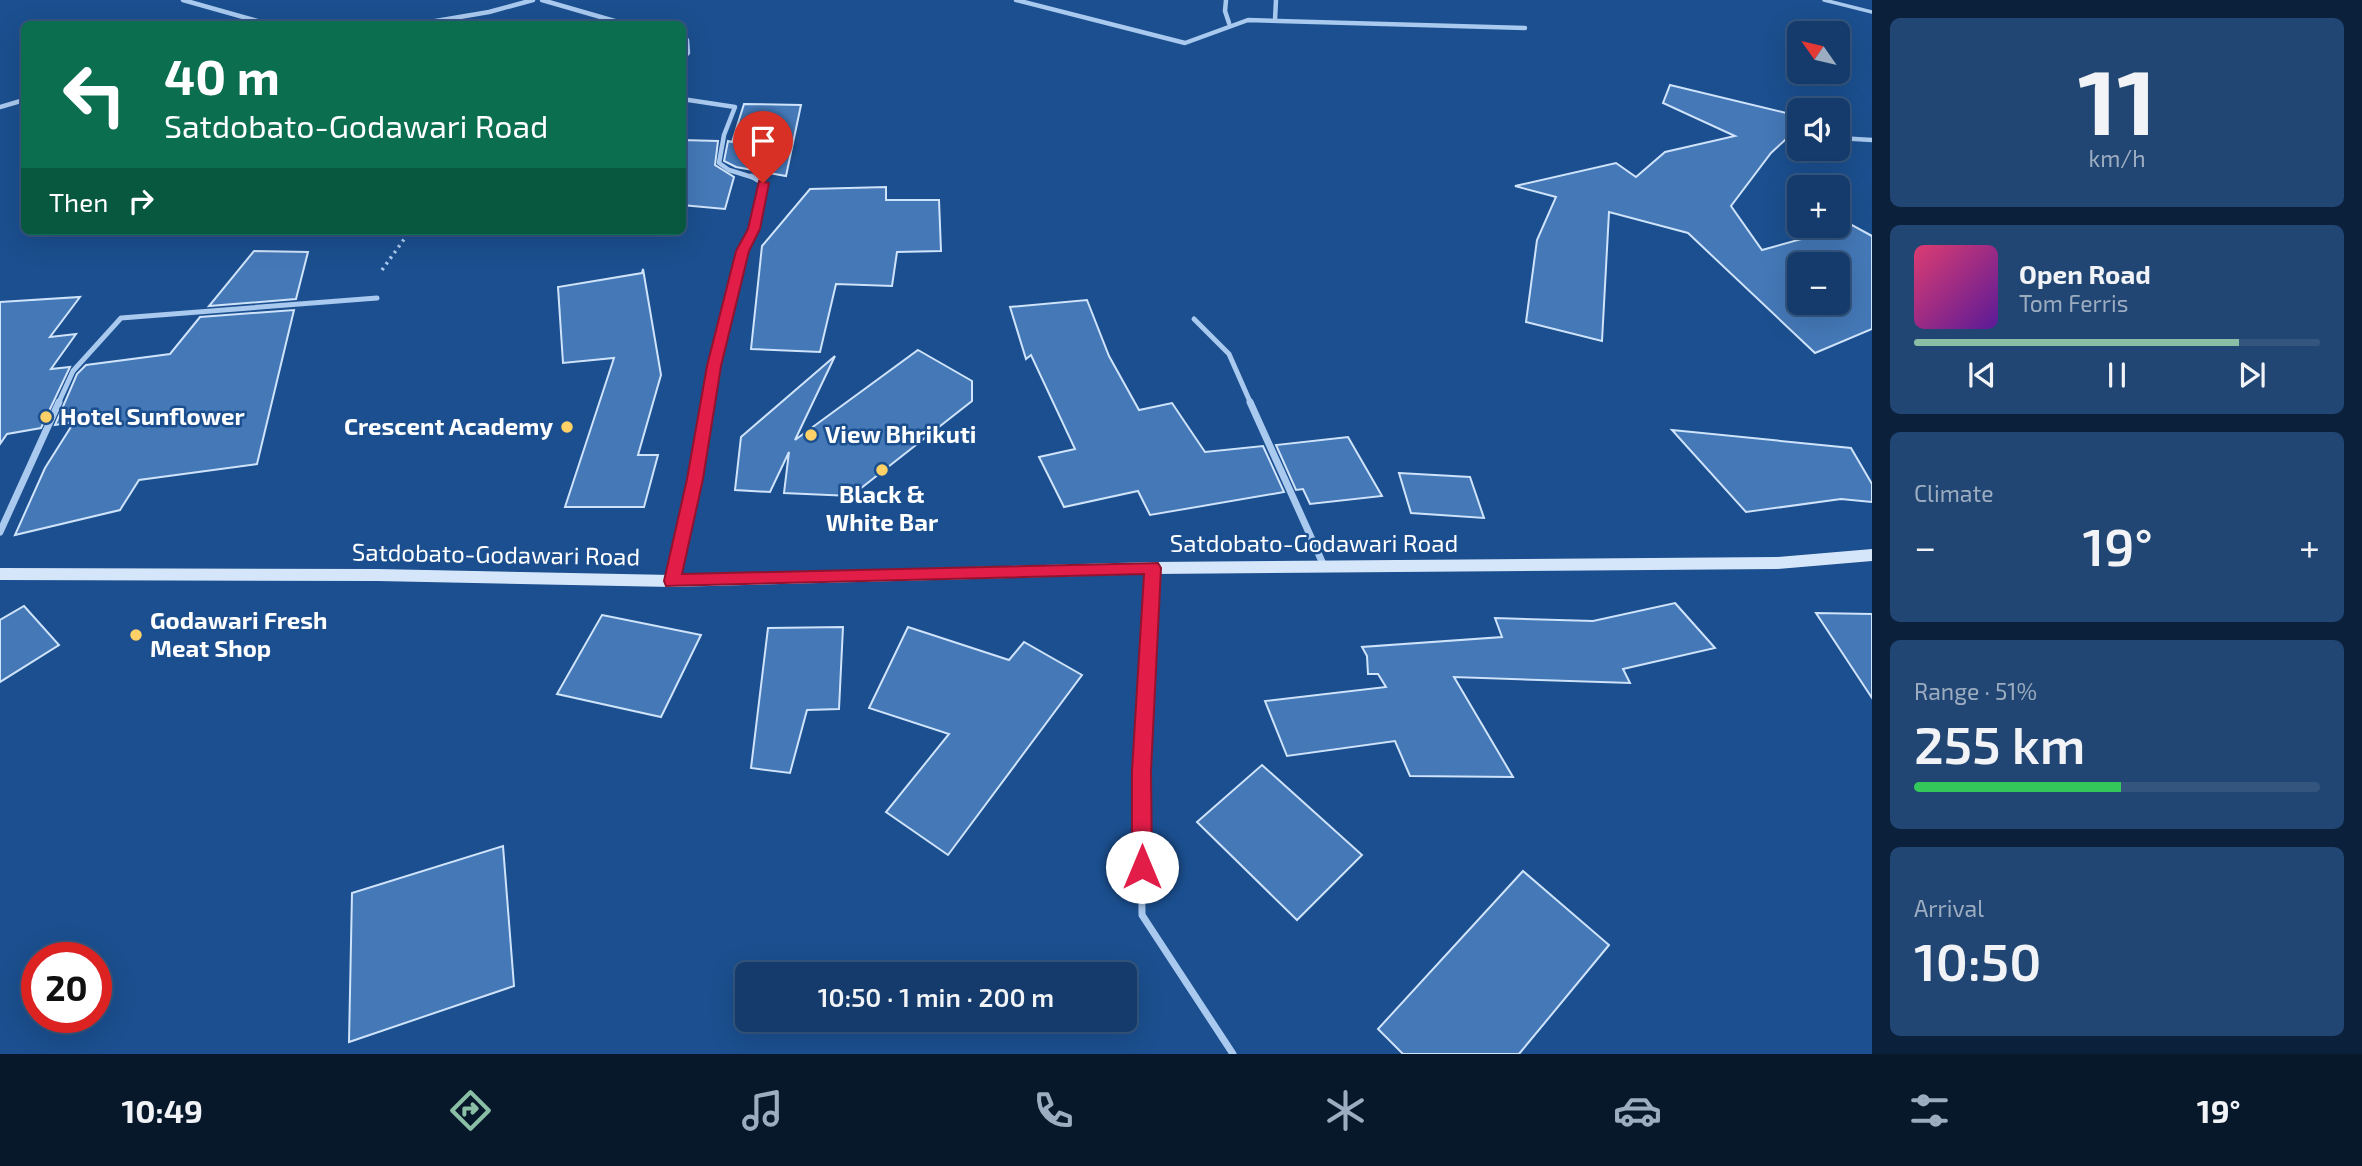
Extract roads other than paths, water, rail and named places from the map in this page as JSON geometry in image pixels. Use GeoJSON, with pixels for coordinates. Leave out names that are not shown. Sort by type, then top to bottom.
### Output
{"type":"FeatureCollection","features":[{"type":"Feature","properties":{"kind":"street"},"geometry":{"type":"LineString","coordinates":[[183,0],[257,21]]}},
{"type":"Feature","properties":{"kind":"street"},"geometry":{"type":"LineString","coordinates":[[436,21],[489,12],[533,0]]}},
{"type":"Feature","properties":{"kind":"street"},"geometry":{"type":"LineString","coordinates":[[542,0],[615,21]]}},
{"type":"Feature","properties":{"kind":"street"},"geometry":{"type":"LineString","coordinates":[[1016,0],[1185,43],[1229,23],[1275,20],[1525,28]]}},
{"type":"Feature","properties":{"kind":"street"},"geometry":{"type":"LineString","coordinates":[[1226,0],[1225,11],[1229,23]]}},
{"type":"Feature","properties":{"kind":"street"},"geometry":{"type":"LineString","coordinates":[[1275,20],[1276,0]]}},
{"type":"Feature","properties":{"kind":"street"},"geometry":{"type":"LineString","coordinates":[[672,581],[695,479],[714,366],[743,251],[754,229],[763,183],[755,176],[727,170],[719,163],[724,135],[735,107],[686,100]]}},
{"type":"Feature","properties":{"kind":"street"},"geometry":{"type":"LineString","coordinates":[[0,107],[21,101]]}},
{"type":"Feature","properties":{"kind":"street"},"geometry":{"type":"LineString","coordinates":[[1850,139],[1872,140]]}},
{"type":"Feature","properties":{"kind":"street"},"geometry":{"type":"LineString","coordinates":[[0,532],[73,371],[121,318],[377,298]]}},
{"type":"Feature","properties":{"kind":"street"},"geometry":{"type":"LineString","coordinates":[[1195,318],[1229,354],[1324,566]]}},
{"type":"Feature","properties":{"kind":"street","name":"Satdobato-Godawari Road"},"geometry":{"type":"LineString","coordinates":[[0,574],[365,575],[672,581],[1153,568],[1777,563],[1872,555]]}},
{"type":"Feature","properties":{"kind":"lane"},"geometry":{"type":"LineString","coordinates":[[1824,0],[1872,12]]}},
{"type":"Feature","properties":{"kind":"lane"},"geometry":{"type":"LineString","coordinates":[[1153,568],[1141,771],[1142,915],[1233,1054]]}},
{"type":"Feature","properties":{"kind":"place","name":"Hotel Sunflower"},"geometry":{"type":"Point","coordinates":[46,417]}},
{"type":"Feature","properties":{"kind":"place","name":"Crescent Academy"},"geometry":{"type":"Point","coordinates":[567,427]}},
{"type":"Feature","properties":{"kind":"place","name":"View Bhrikuti"},"geometry":{"type":"Point","coordinates":[811,435]}},
{"type":"Feature","properties":{"kind":"place","name":"Black & White Bar"},"geometry":{"type":"Point","coordinates":[882,470]}},
{"type":"Feature","properties":{"kind":"place","name":"Godawari Fresh Meat Shop"},"geometry":{"type":"Point","coordinates":[136,635]}}]}
